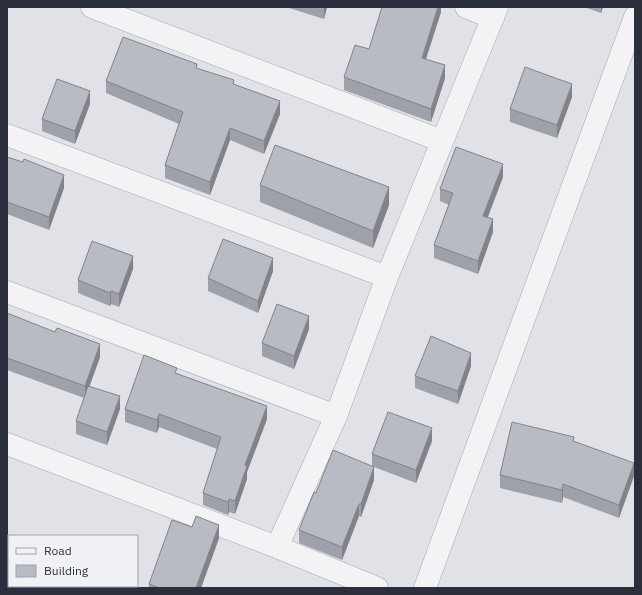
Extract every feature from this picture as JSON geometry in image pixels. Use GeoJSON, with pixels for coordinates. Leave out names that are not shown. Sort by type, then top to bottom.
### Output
{"type":"FeatureCollection","features":[{"type":"Feature","properties":{"kind":"street"},"geometry":{"type":"LineString","coordinates":[[92,7],[442,141]]}},
{"type":"Feature","properties":{"kind":"street"},"geometry":{"type":"LineString","coordinates":[[277,547],[336,416],[387,278],[495,12],[466,7]]}},
{"type":"Feature","properties":{"kind":"street"},"geometry":{"type":"LineString","coordinates":[[425,588],[635,17]]}},
{"type":"Feature","properties":{"kind":"street"},"geometry":{"type":"LineString","coordinates":[[7,135],[387,278]]}},
{"type":"Feature","properties":{"kind":"street"},"geometry":{"type":"LineString","coordinates":[[7,292],[336,416]]}},
{"type":"Feature","properties":{"kind":"street"},"geometry":{"type":"LineString","coordinates":[[7,444],[277,547],[377,588]]}},
{"type":"Feature","properties":{"kind":"building"},"geometry":{"type":"Polygon","coordinates":[[[382,7],[438,7],[422,58],[445,65],[431,109],[344,77],[355,45],[369,49],[382,7]]]}},
{"type":"Feature","properties":{"kind":"building"},"geometry":{"type":"Polygon","coordinates":[[[123,37],[197,64],[196,68],[234,80],[233,84],[280,101],[264,141],[230,128],[210,182],[165,165],[183,112],[106,81],[123,37]]]}},
{"type":"Feature","properties":{"kind":"building"},"geometry":{"type":"Polygon","coordinates":[[[525,67],[572,84],[557,125],[510,109],[525,67]]]}},
{"type":"Feature","properties":{"kind":"building"},"geometry":{"type":"Polygon","coordinates":[[[57,79],[90,91],[75,131],[42,119],[57,79]]]}},
{"type":"Feature","properties":{"kind":"building"},"geometry":{"type":"Polygon","coordinates":[[[275,145],[389,187],[373,231],[260,185],[275,145]]]}},
{"type":"Feature","properties":{"kind":"building"},"geometry":{"type":"Polygon","coordinates":[[[456,147],[503,164],[483,216],[493,219],[478,261],[434,245],[453,193],[440,189],[456,147]]]}},
{"type":"Feature","properties":{"kind":"building"},"geometry":{"type":"Polygon","coordinates":[[[7,157],[23,162],[24,159],[64,175],[49,217],[7,202],[7,157]]]}},
{"type":"Feature","properties":{"kind":"building"},"geometry":{"type":"Polygon","coordinates":[[[223,239],[273,258],[258,301],[208,278],[223,239]]]}},
{"type":"Feature","properties":{"kind":"building"},"geometry":{"type":"Polygon","coordinates":[[[92,241],[133,256],[119,294],[111,291],[110,293],[78,280],[92,241]]]}},
{"type":"Feature","properties":{"kind":"building"},"geometry":{"type":"Polygon","coordinates":[[[277,304],[309,316],[294,356],[262,343],[277,304]]]}},
{"type":"Feature","properties":{"kind":"building"},"geometry":{"type":"Polygon","coordinates":[[[7,313],[55,332],[57,328],[100,344],[85,386],[7,358],[7,313]]]}},
{"type":"Feature","properties":{"kind":"building"},"geometry":{"type":"Polygon","coordinates":[[[431,336],[471,353],[458,391],[415,376],[431,336]]]}},
{"type":"Feature","properties":{"kind":"building"},"geometry":{"type":"Polygon","coordinates":[[[144,355],[177,368],[175,373],[267,406],[245,465],[247,466],[235,501],[229,499],[228,502],[203,493],[221,437],[159,414],[157,420],[125,409],[144,355]]]}},
{"type":"Feature","properties":{"kind":"building"},"geometry":{"type":"Polygon","coordinates":[[[88,386],[120,396],[107,432],[76,421],[88,386]]]}},
{"type":"Feature","properties":{"kind":"building"},"geometry":{"type":"Polygon","coordinates":[[[388,412],[432,428],[416,470],[372,454],[388,412]]]}},
{"type":"Feature","properties":{"kind":"building"},"geometry":{"type":"Polygon","coordinates":[[[512,422],[574,437],[573,441],[634,463],[619,505],[563,484],[562,490],[500,475],[512,422]]]}},
{"type":"Feature","properties":{"kind":"building"},"geometry":{"type":"Polygon","coordinates":[[[333,450],[374,467],[361,504],[359,504],[342,547],[299,530],[333,450]]]}},
{"type":"Feature","properties":{"kind":"building"},"geometry":{"type":"Polygon","coordinates":[[[196,516],[219,525],[196,588],[159,588],[149,584],[172,520],[192,527],[196,516]]]}}]}
